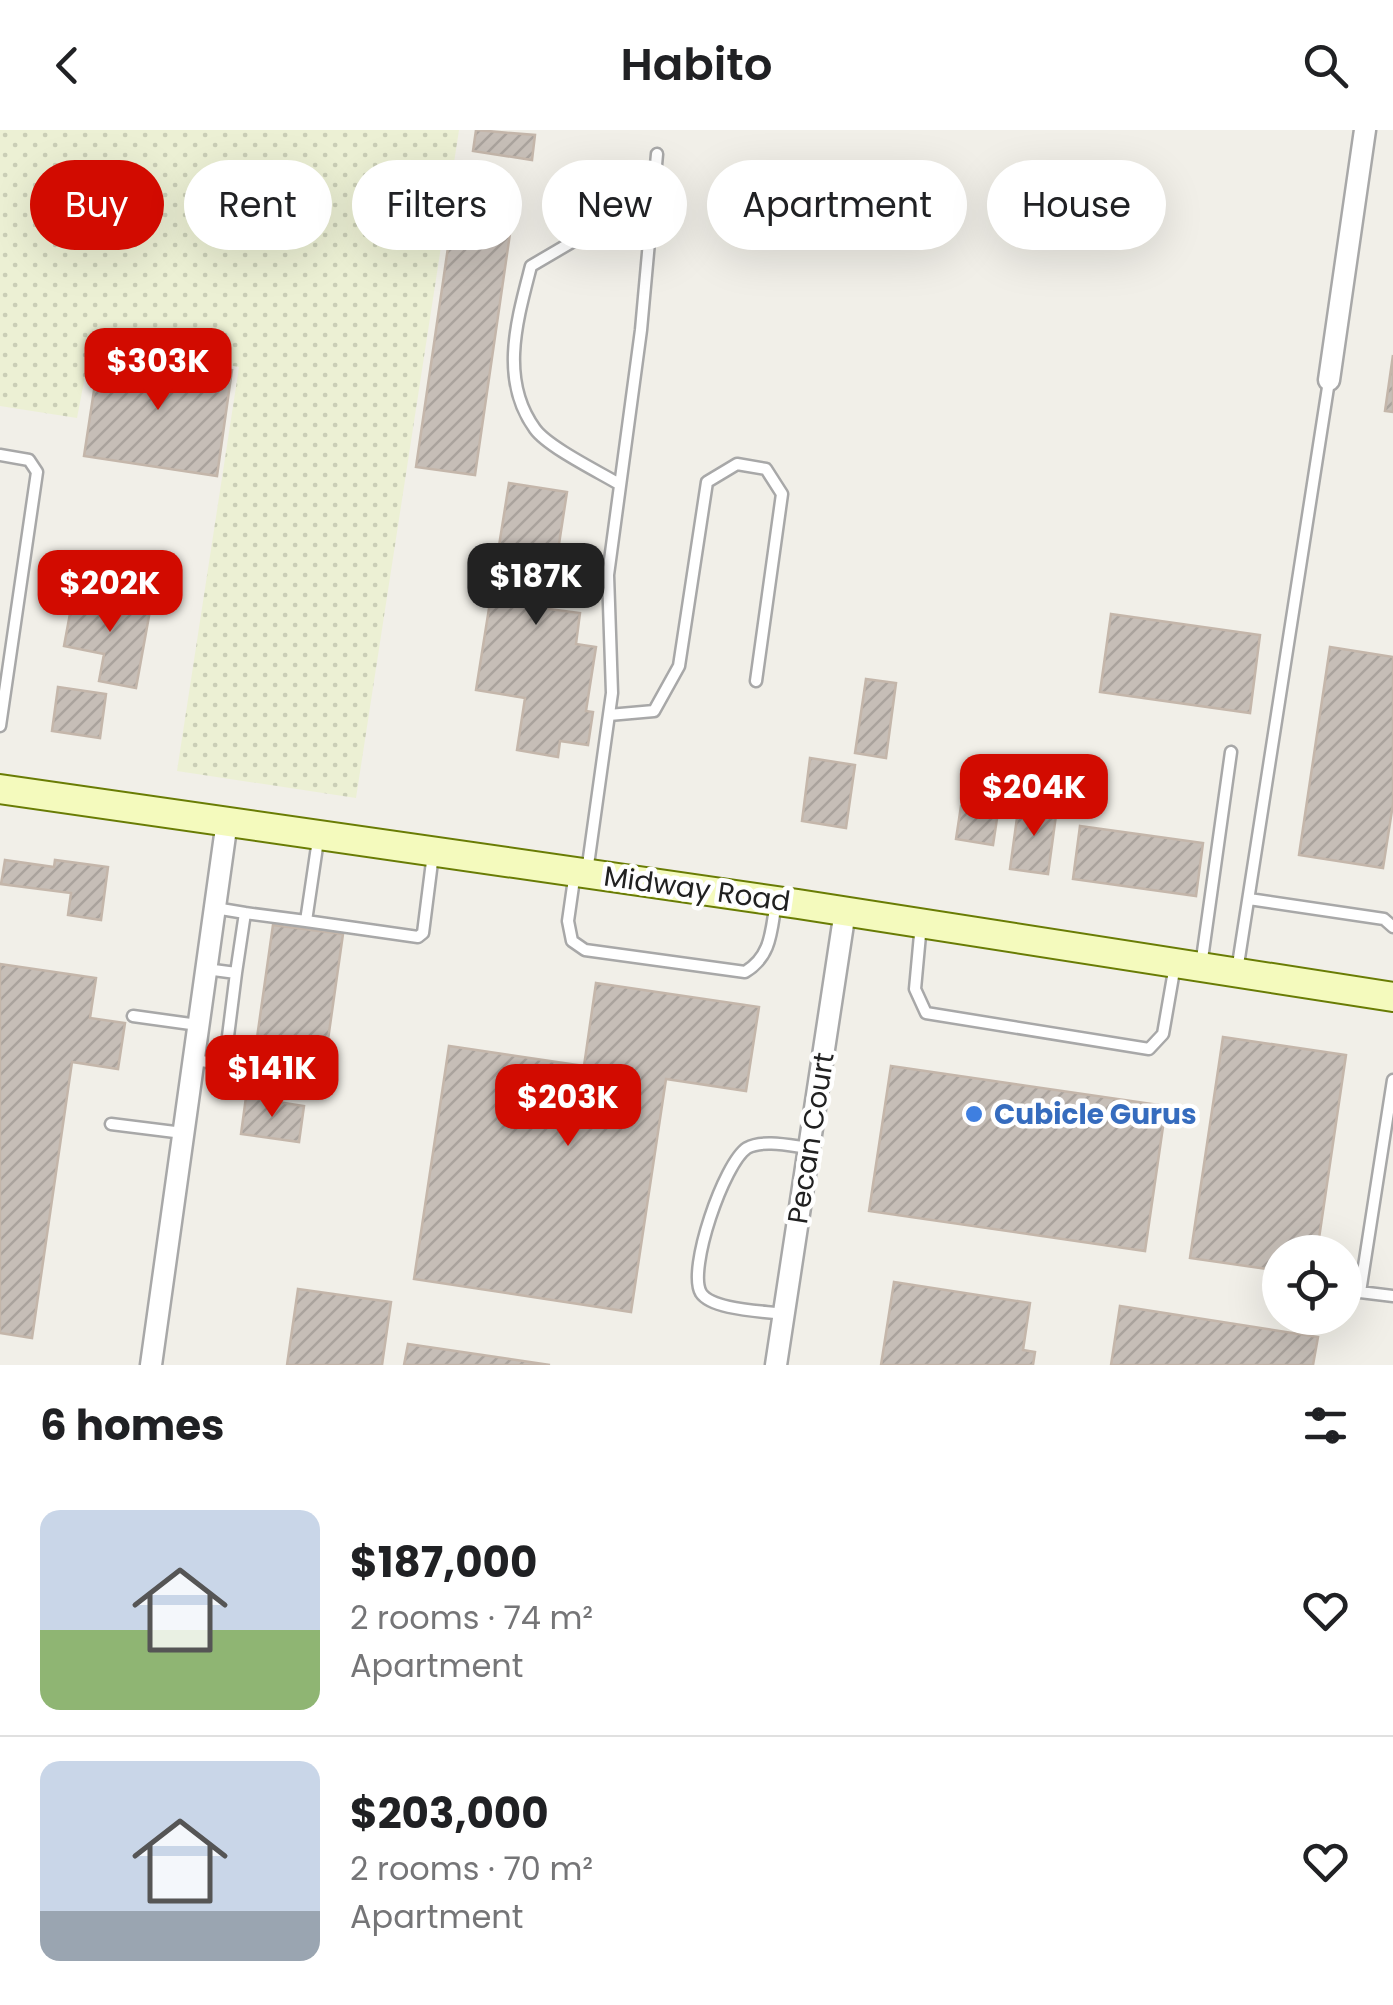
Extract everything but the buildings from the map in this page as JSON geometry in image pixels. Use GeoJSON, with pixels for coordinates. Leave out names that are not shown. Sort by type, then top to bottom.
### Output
{"type":"FeatureCollection","features":[{"type":"Feature","properties":{"kind":"main road","name":"Midway Road"},"geometry":{"type":"LineString","coordinates":[[0,789],[776,900],[1393,997]]}},
{"type":"Feature","properties":{"kind":"street"},"geometry":{"type":"LineString","coordinates":[[1329,380],[1365,130]]}},
{"type":"Feature","properties":{"kind":"street"},"geometry":{"type":"LineString","coordinates":[[150,1365],[227,821]]}},
{"type":"Feature","properties":{"kind":"street","name":"Pecan Court"},"geometry":{"type":"LineString","coordinates":[[776,1365],[845,912]]}},
{"type":"Feature","properties":{"kind":"lane"},"geometry":{"type":"LineString","coordinates":[[656,160],[657,154]]}},
{"type":"Feature","properties":{"kind":"lane"},"geometry":{"type":"LineString","coordinates":[[558,250],[531,266],[516,323],[514,384],[536,431],[619,484]]}},
{"type":"Feature","properties":{"kind":"lane"},"geometry":{"type":"LineString","coordinates":[[648,250],[608,575],[612,638],[609,715],[581,872],[568,922],[572,941],[585,950],[745,972],[760,963],[769,941],[776,900]]}},
{"type":"Feature","properties":{"kind":"lane"},"geometry":{"type":"LineString","coordinates":[[1237,972],[1329,380]]}},
{"type":"Feature","properties":{"kind":"lane"},"geometry":{"type":"LineString","coordinates":[[0,454],[29,460],[38,472],[0,726]]}},
{"type":"Feature","properties":{"kind":"lane"},"geometry":{"type":"LineString","coordinates":[[609,715],[654,712],[679,666],[707,482],[737,464],[766,469],[782,494],[756,681]]}},
{"type":"Feature","properties":{"kind":"lane"},"geometry":{"type":"LineString","coordinates":[[922,924],[914,989],[926,1013],[1149,1048],[1163,1034],[1188,964],[1232,752]]}},
{"type":"Feature","properties":{"kind":"lane"},"geometry":{"type":"LineString","coordinates":[[306,921],[318,834]]}},
{"type":"Feature","properties":{"kind":"lane"},"geometry":{"type":"LineString","coordinates":[[215,908],[418,937],[423,933],[434,851]]}},
{"type":"Feature","properties":{"kind":"lane"},"geometry":{"type":"LineString","coordinates":[[1249,899],[1384,919],[1393,926]]}},
{"type":"Feature","properties":{"kind":"lane"},"geometry":{"type":"LineString","coordinates":[[194,1060],[222,1064],[224,1060],[245,912]]}},
{"type":"Feature","properties":{"kind":"lane"},"geometry":{"type":"LineString","coordinates":[[206,969],[236,974]]}},
{"type":"Feature","properties":{"kind":"lane"},"geometry":{"type":"LineString","coordinates":[[133,1016],[198,1025]]}},
{"type":"Feature","properties":{"kind":"lane"},"geometry":{"type":"LineString","coordinates":[[1393,1080],[1360,1292],[1393,1296]]}},
{"type":"Feature","properties":{"kind":"lane"},"geometry":{"type":"LineString","coordinates":[[112,1124],[183,1133]]}},
{"type":"Feature","properties":{"kind":"lane"},"geometry":{"type":"LineString","coordinates":[[784,1314],[714,1304],[701,1293],[697,1273],[717,1197],[737,1159],[749,1147],[774,1144],[809,1148]]}},
{"type":"Feature","properties":{"kind":"green space"},"geometry":{"type":"Polygon","coordinates":[[[0,130],[459,130],[454,160],[352,160],[352,250],[440,250],[356,798],[177,771],[239,367],[91,345],[77,418],[0,406],[0,130]]]}},
{"type":"Feature","properties":{"kind":"place","name":"Cubicle Gurus"},"geometry":{"type":"Point","coordinates":[974,1114]}}]}
